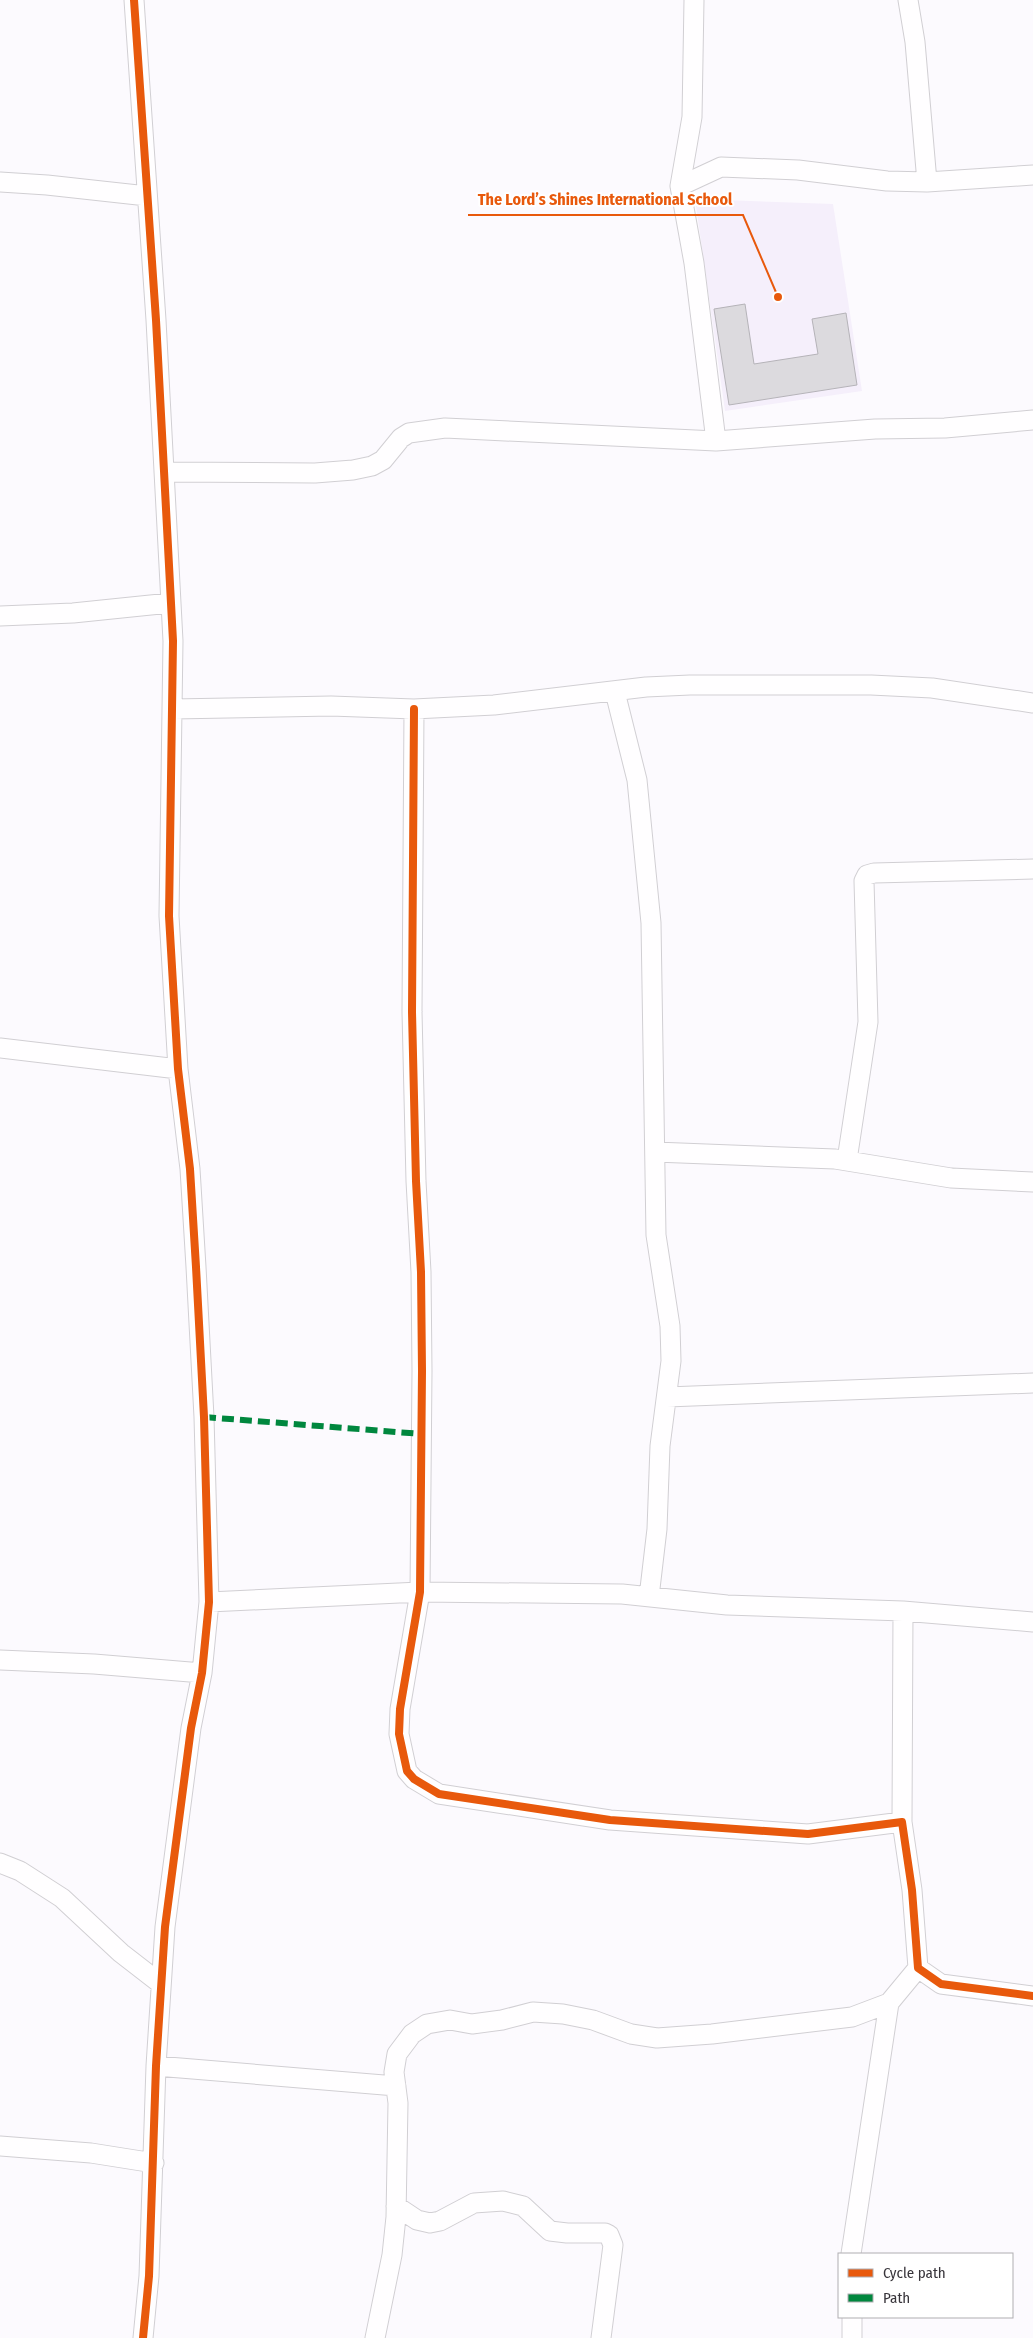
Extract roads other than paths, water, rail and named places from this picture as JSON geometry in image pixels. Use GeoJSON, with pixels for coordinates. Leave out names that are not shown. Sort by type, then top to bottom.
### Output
{"type":"FeatureCollection","features":[{"type":"Feature","properties":{"kind":"street"},"geometry":{"type":"LineString","coordinates":[[134,0],[173,641],[168,916],[178,1069],[190,1169],[196,1267],[204,1417],[209,1602],[202,1673],[191,1728],[165,1926],[156,2066],[149,2276],[143,2338]]}},
{"type":"Feature","properties":{"kind":"street"},"geometry":{"type":"LineString","coordinates":[[694,0],[692,117],[680,186],[694,262],[716,441]]}},
{"type":"Feature","properties":{"kind":"street"},"geometry":{"type":"LineString","coordinates":[[908,0],[916,42],[927,182]]}},
{"type":"Feature","properties":{"kind":"street"},"geometry":{"type":"LineString","coordinates":[[680,186],[721,166],[798,170],[887,181],[927,182],[1033,175]]}},
{"type":"Feature","properties":{"kind":"street"},"geometry":{"type":"LineString","coordinates":[[0,182],[147,196]]}},
{"type":"Feature","properties":{"kind":"street"},"geometry":{"type":"LineString","coordinates":[[164,472],[315,473],[353,470],[372,466],[383,460],[401,438],[409,433],[445,428],[716,441],[875,429],[945,428],[1033,420]]}},
{"type":"Feature","properties":{"kind":"street"},"geometry":{"type":"LineString","coordinates":[[0,616],[73,613],[170,603]]}},
{"type":"Feature","properties":{"kind":"street"},"geometry":{"type":"LineString","coordinates":[[173,709],[331,706],[414,709],[494,705],[690,685],[871,685],[932,688],[1033,703]]}},
{"type":"Feature","properties":{"kind":"street"},"geometry":{"type":"LineString","coordinates":[[615,692],[637,780],[651,923],[656,1235],[670,1326],[671,1362],[660,1446],[657,1529],[649,1597]]}},
{"type":"Feature","properties":{"kind":"street"},"geometry":{"type":"LineString","coordinates":[[414,709],[412,1012],[416,1181],[421,1272],[420,1592],[400,1709],[399,1734],[407,1771],[414,1779],[439,1794],[610,1820],[808,1834],[902,1822]]}},
{"type":"Feature","properties":{"kind":"street"},"geometry":{"type":"LineString","coordinates":[[847,1160],[868,1022],[864,881],[867,875],[874,873],[1033,869]]}},
{"type":"Feature","properties":{"kind":"street"},"geometry":{"type":"LineString","coordinates":[[0,1048],[178,1069]]}},
{"type":"Feature","properties":{"kind":"street"},"geometry":{"type":"LineString","coordinates":[[655,1152],[752,1154],[847,1160],[951,1178],[1033,1182]]}},
{"type":"Feature","properties":{"kind":"street"},"geometry":{"type":"LineString","coordinates":[[667,1397],[1033,1383]]}},
{"type":"Feature","properties":{"kind":"street"},"geometry":{"type":"LineString","coordinates":[[209,1602],[420,1592],[614,1594],[727,1605],[903,1611],[1033,1622]]}},
{"type":"Feature","properties":{"kind":"street"},"geometry":{"type":"LineString","coordinates":[[376,2338],[392,2255],[396,2206],[398,2103],[394,2072],[397,2054],[412,2034],[427,2024],[450,2020],[472,2024],[502,2020],[534,2012],[586,2019],[631,2034],[658,2038],[712,2034],[852,2017],[889,2003],[918,1968],[912,1890],[902,1822],[903,1611]]}},
{"type":"Feature","properties":{"kind":"street"},"geometry":{"type":"LineString","coordinates":[[0,1660],[94,1664],[202,1673]]}},
{"type":"Feature","properties":{"kind":"street"},"geometry":{"type":"LineString","coordinates":[[0,1863],[20,1871],[62,1898],[121,1953],[161,1984]]}},
{"type":"Feature","properties":{"kind":"street"},"geometry":{"type":"LineString","coordinates":[[918,1968],[941,1984],[1033,1996]]}},
{"type":"Feature","properties":{"kind":"street"},"geometry":{"type":"LineString","coordinates":[[851,2253],[889,2003]]}},
{"type":"Feature","properties":{"kind":"street"},"geometry":{"type":"LineString","coordinates":[[156,2066],[396,2086]]}},
{"type":"Feature","properties":{"kind":"street"},"geometry":{"type":"LineString","coordinates":[[0,2146],[91,2153],[154,2163]]}},
{"type":"Feature","properties":{"kind":"street"},"geometry":{"type":"LineString","coordinates":[[396,2206],[417,2220],[430,2223],[440,2221],[474,2203],[503,2201],[522,2206],[550,2231],[605,2233],[610,2235],[613,2245],[601,2338]]}},
{"type":"Feature","properties":{"kind":"street"},"geometry":{"type":"LineString","coordinates":[[852,2318],[852,2338]]}},
{"type":"Feature","properties":{"kind":"place","name":"The Lord’s Shines International School"},"geometry":{"type":"Point","coordinates":[778,297]}}]}
